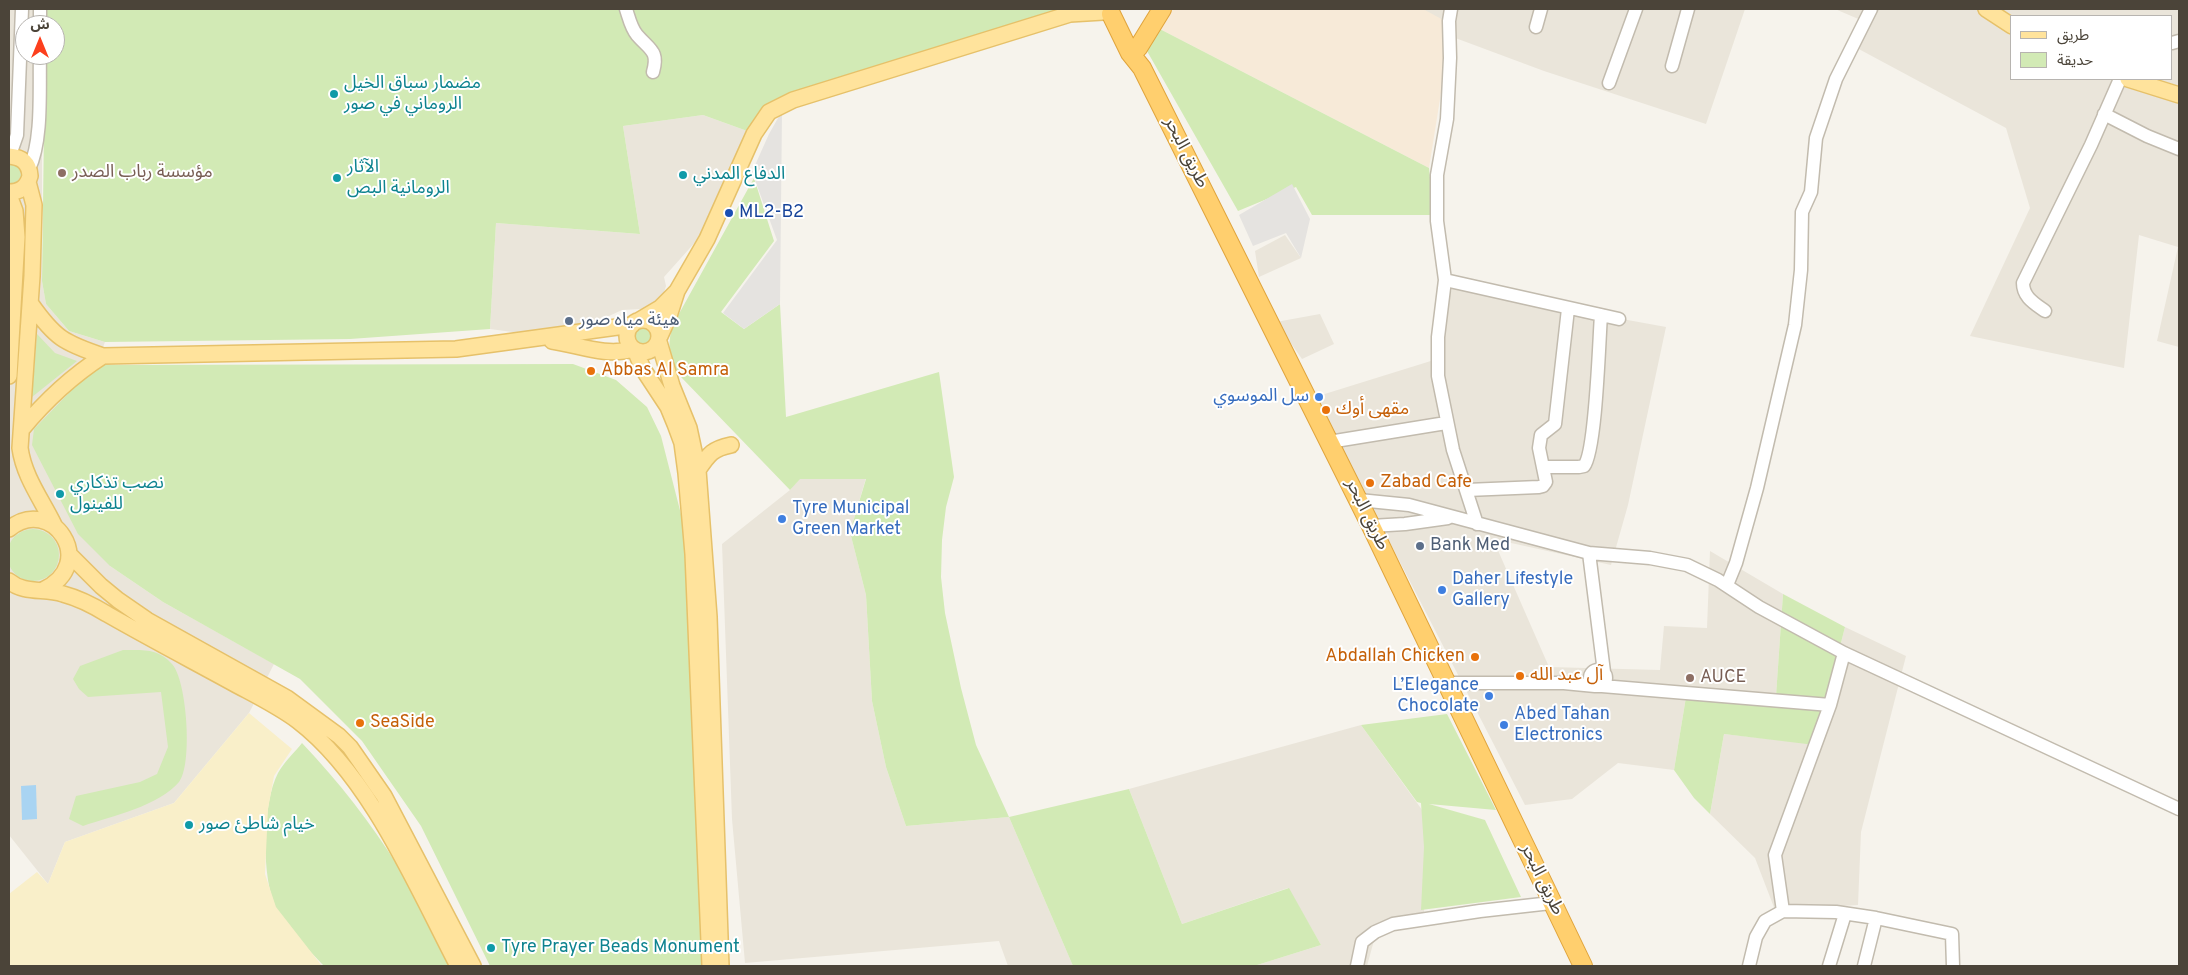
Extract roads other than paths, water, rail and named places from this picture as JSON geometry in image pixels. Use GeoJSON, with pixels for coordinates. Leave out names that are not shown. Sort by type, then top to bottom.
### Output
{"type":"FeatureCollection","features":[{"type":"Feature","properties":{"kind":"highway"},"geometry":{"type":"LineString","coordinates":[[1138,48],[1162,9]]}},
{"type":"Feature","properties":{"kind":"highway","name":"طريق البحر"},"geometry":{"type":"LineString","coordinates":[[1111,11],[1138,48],[1142,68]]}},
{"type":"Feature","properties":{"kind":"highway","name":"طريق البحر"},"geometry":{"type":"LineString","coordinates":[[1111,11],[1130,53],[1142,68],[1359,500],[1551,903],[1583,966]]}},
{"type":"Feature","properties":{"kind":"main road"},"geometry":{"type":"LineString","coordinates":[[1986,9],[2010,25]]}},
{"type":"Feature","properties":{"kind":"main road"},"geometry":{"type":"LineString","coordinates":[[538,339],[608,352],[619,353],[634,349],[640,352],[652,350],[669,316],[677,291],[707,239],[754,134],[769,112],[793,100],[1074,12],[1111,11]]}},
{"type":"Feature","properties":{"kind":"main road"},"geometry":{"type":"LineString","coordinates":[[2146,82],[2179,95]]}},
{"type":"Feature","properties":{"kind":"main road"},"geometry":{"type":"LineString","coordinates":[[9,155],[19,157],[26,162],[34,205],[31,304],[20,448],[22,462],[54,526]]}},
{"type":"Feature","properties":{"kind":"main road"},"geometry":{"type":"LineString","coordinates":[[9,376],[17,237],[15,211],[9,193],[23,188],[29,176]]}},
{"type":"Feature","properties":{"kind":"main road"},"geometry":{"type":"LineString","coordinates":[[677,291],[660,308],[635,323],[627,334],[630,345],[634,349],[643,369],[668,407],[676,424],[682,443],[695,506],[709,617],[721,966]]}},
{"type":"Feature","properties":{"kind":"main road"},"geometry":{"type":"LineString","coordinates":[[31,304],[46,325],[60,338],[74,346],[103,356],[456,349],[538,339],[646,320],[653,323],[658,328],[659,339],[672,386],[689,428],[698,470],[695,506],[695,605],[710,966]]}},
{"type":"Feature","properties":{"kind":"main road"},"geometry":{"type":"LineString","coordinates":[[22,428],[39,408],[65,384],[103,356]]}},
{"type":"Feature","properties":{"kind":"main road"},"geometry":{"type":"LineString","coordinates":[[698,470],[707,456],[716,448],[732,444]]}},
{"type":"Feature","properties":{"kind":"main road"},"geometry":{"type":"LineString","coordinates":[[9,529],[16,523],[28,519],[42,520],[54,526],[62,533],[68,543],[68,566],[54,585],[43,590]]}},
{"type":"Feature","properties":{"kind":"main road"},"geometry":{"type":"LineString","coordinates":[[69,554],[101,586],[147,620],[287,698],[339,736],[350,747],[384,796],[473,966]]}},
{"type":"Feature","properties":{"kind":"main road"},"geometry":{"type":"LineString","coordinates":[[9,583],[26,590],[43,590],[63,594],[106,612],[147,638],[282,710],[317,737],[349,771],[374,810],[458,966]]}},
{"type":"Feature","properties":{"kind":"street"},"geometry":{"type":"LineString","coordinates":[[626,9],[637,34],[655,55],[656,62],[653,72]]}},
{"type":"Feature","properties":{"kind":"street"},"geometry":{"type":"LineString","coordinates":[[1451,9],[1447,118],[1437,175],[1437,221],[1446,280],[1438,336],[1438,376],[1453,450],[1477,524]]}},
{"type":"Feature","properties":{"kind":"street"},"geometry":{"type":"LineString","coordinates":[[1536,27],[1541,9]]}},
{"type":"Feature","properties":{"kind":"street"},"geometry":{"type":"LineString","coordinates":[[1609,82],[1636,9]]}},
{"type":"Feature","properties":{"kind":"street"},"geometry":{"type":"LineString","coordinates":[[1672,66],[1688,9]]}},
{"type":"Feature","properties":{"kind":"street"},"geometry":{"type":"LineString","coordinates":[[1726,585],[1736,563],[1757,488],[1795,325],[1801,278],[1802,212],[1811,192],[1816,138],[1836,79],[1870,9]]}},
{"type":"Feature","properties":{"kind":"street"},"geometry":{"type":"LineString","coordinates":[[9,155],[17,135],[21,65]]}},
{"type":"Feature","properties":{"kind":"street"},"geometry":{"type":"LineString","coordinates":[[29,176],[35,158],[37,143],[40,65]]}},
{"type":"Feature","properties":{"kind":"street"},"geometry":{"type":"LineString","coordinates":[[2045,310],[2031,301],[2024,290],[2024,283],[2120,80]]}},
{"type":"Feature","properties":{"kind":"street"},"geometry":{"type":"LineString","coordinates":[[2104,114],[2147,136],[2179,149]]}},
{"type":"Feature","properties":{"kind":"street"},"geometry":{"type":"LineString","coordinates":[[1446,280],[1619,319]]}},
{"type":"Feature","properties":{"kind":"street"},"geometry":{"type":"LineString","coordinates":[[1467,490],[1543,486],[1546,482],[1539,448],[1541,435],[1555,424],[1568,309]]}},
{"type":"Feature","properties":{"kind":"street"},"geometry":{"type":"LineString","coordinates":[[1543,467],[1579,468],[1588,461],[1600,315]]}},
{"type":"Feature","properties":{"kind":"street"},"geometry":{"type":"LineString","coordinates":[[1329,442],[1446,423]]}},
{"type":"Feature","properties":{"kind":"street"},"geometry":{"type":"LineString","coordinates":[[1359,500],[1409,505],[1590,553],[1673,561],[1701,571],[1759,607],[1844,653],[2179,809]]}},
{"type":"Feature","properties":{"kind":"street"},"geometry":{"type":"LineString","coordinates":[[1371,526],[1413,523],[1454,517]]}},
{"type":"Feature","properties":{"kind":"street"},"geometry":{"type":"LineString","coordinates":[[1590,553],[1600,647],[1596,658],[1599,677]]}},
{"type":"Feature","properties":{"kind":"street"},"geometry":{"type":"LineString","coordinates":[[1783,911],[1775,855],[1830,705],[1844,653]]}},
{"type":"Feature","properties":{"kind":"street"},"geometry":{"type":"LineString","coordinates":[[1447,683],[1564,684],[1599,677],[1630,688],[1830,705]]}},
{"type":"Feature","properties":{"kind":"street"},"geometry":{"type":"LineString","coordinates":[[1357,966],[1362,942],[1375,932],[1393,924],[1551,903]]}},
{"type":"Feature","properties":{"kind":"street"},"geometry":{"type":"LineString","coordinates":[[1749,966],[1756,937],[1765,921],[1783,911],[1846,914],[1876,918],[1952,934],[1953,966]]}},
{"type":"Feature","properties":{"kind":"street"},"geometry":{"type":"LineString","coordinates":[[1829,966],[1846,914]]}},
{"type":"Feature","properties":{"kind":"street"},"geometry":{"type":"LineString","coordinates":[[1864,966],[1876,918]]}},
{"type":"Feature","properties":{"kind":"water"},"geometry":{"type":"Polygon","coordinates":[[[36,785],[37,819],[22,820],[21,786],[36,785]]]}},
{"type":"Feature","properties":{"kind":"place","name":"مضمار سباق الخيل الروماني في صور"},"geometry":{"type":"Point","coordinates":[334,94]}},
{"type":"Feature","properties":{"kind":"place","name":"مؤسسة رباب الصدر"},"geometry":{"type":"Point","coordinates":[62,173]}},
{"type":"Feature","properties":{"kind":"place","name":"الدفاع المدني"},"geometry":{"type":"Point","coordinates":[683,175]}},
{"type":"Feature","properties":{"kind":"place","name":"الآثار الرومانية البص"},"geometry":{"type":"Point","coordinates":[337,178]}},
{"type":"Feature","properties":{"kind":"place","name":"ML2-B2"},"geometry":{"type":"Point","coordinates":[729,213]}},
{"type":"Feature","properties":{"kind":"place","name":"هيئة مياه صور"},"geometry":{"type":"Point","coordinates":[569,321]}},
{"type":"Feature","properties":{"kind":"place","name":"Abbas Al Samra"},"geometry":{"type":"Point","coordinates":[591,371]}},
{"type":"Feature","properties":{"kind":"place","name":"سل الموسوي"},"geometry":{"type":"Point","coordinates":[1319,397]}},
{"type":"Feature","properties":{"kind":"place","name":"مقهى أوك"},"geometry":{"type":"Point","coordinates":[1326,410]}},
{"type":"Feature","properties":{"kind":"place","name":"Zabad Cafe"},"geometry":{"type":"Point","coordinates":[1370,483]}},
{"type":"Feature","properties":{"kind":"place","name":"نصب تذكاري للفينول"},"geometry":{"type":"Point","coordinates":[60,494]}},
{"type":"Feature","properties":{"kind":"place","name":"Tyre Municipal Green Market"},"geometry":{"type":"Point","coordinates":[782,519]}},
{"type":"Feature","properties":{"kind":"place","name":"Bank Med"},"geometry":{"type":"Point","coordinates":[1420,546]}},
{"type":"Feature","properties":{"kind":"place","name":"Daher Lifestyle Gallery"},"geometry":{"type":"Point","coordinates":[1442,590]}},
{"type":"Feature","properties":{"kind":"place","name":"Abdallah Chicken"},"geometry":{"type":"Point","coordinates":[1475,657]}},
{"type":"Feature","properties":{"kind":"place","name":"آل عبد الله"},"geometry":{"type":"Point","coordinates":[1520,676]}},
{"type":"Feature","properties":{"kind":"place","name":"AUCE"},"geometry":{"type":"Point","coordinates":[1690,678]}},
{"type":"Feature","properties":{"kind":"place","name":"L’Elegance Chocolate"},"geometry":{"type":"Point","coordinates":[1489,696]}},
{"type":"Feature","properties":{"kind":"place","name":"SeaSide"},"geometry":{"type":"Point","coordinates":[360,723]}},
{"type":"Feature","properties":{"kind":"place","name":"Abed Tahan Electronics"},"geometry":{"type":"Point","coordinates":[1504,725]}},
{"type":"Feature","properties":{"kind":"place","name":"خيام شاطئ صور"},"geometry":{"type":"Point","coordinates":[189,825]}},
{"type":"Feature","properties":{"kind":"place","name":"Tyre Prayer Beads Monument"},"geometry":{"type":"Point","coordinates":[491,948]}}]}
